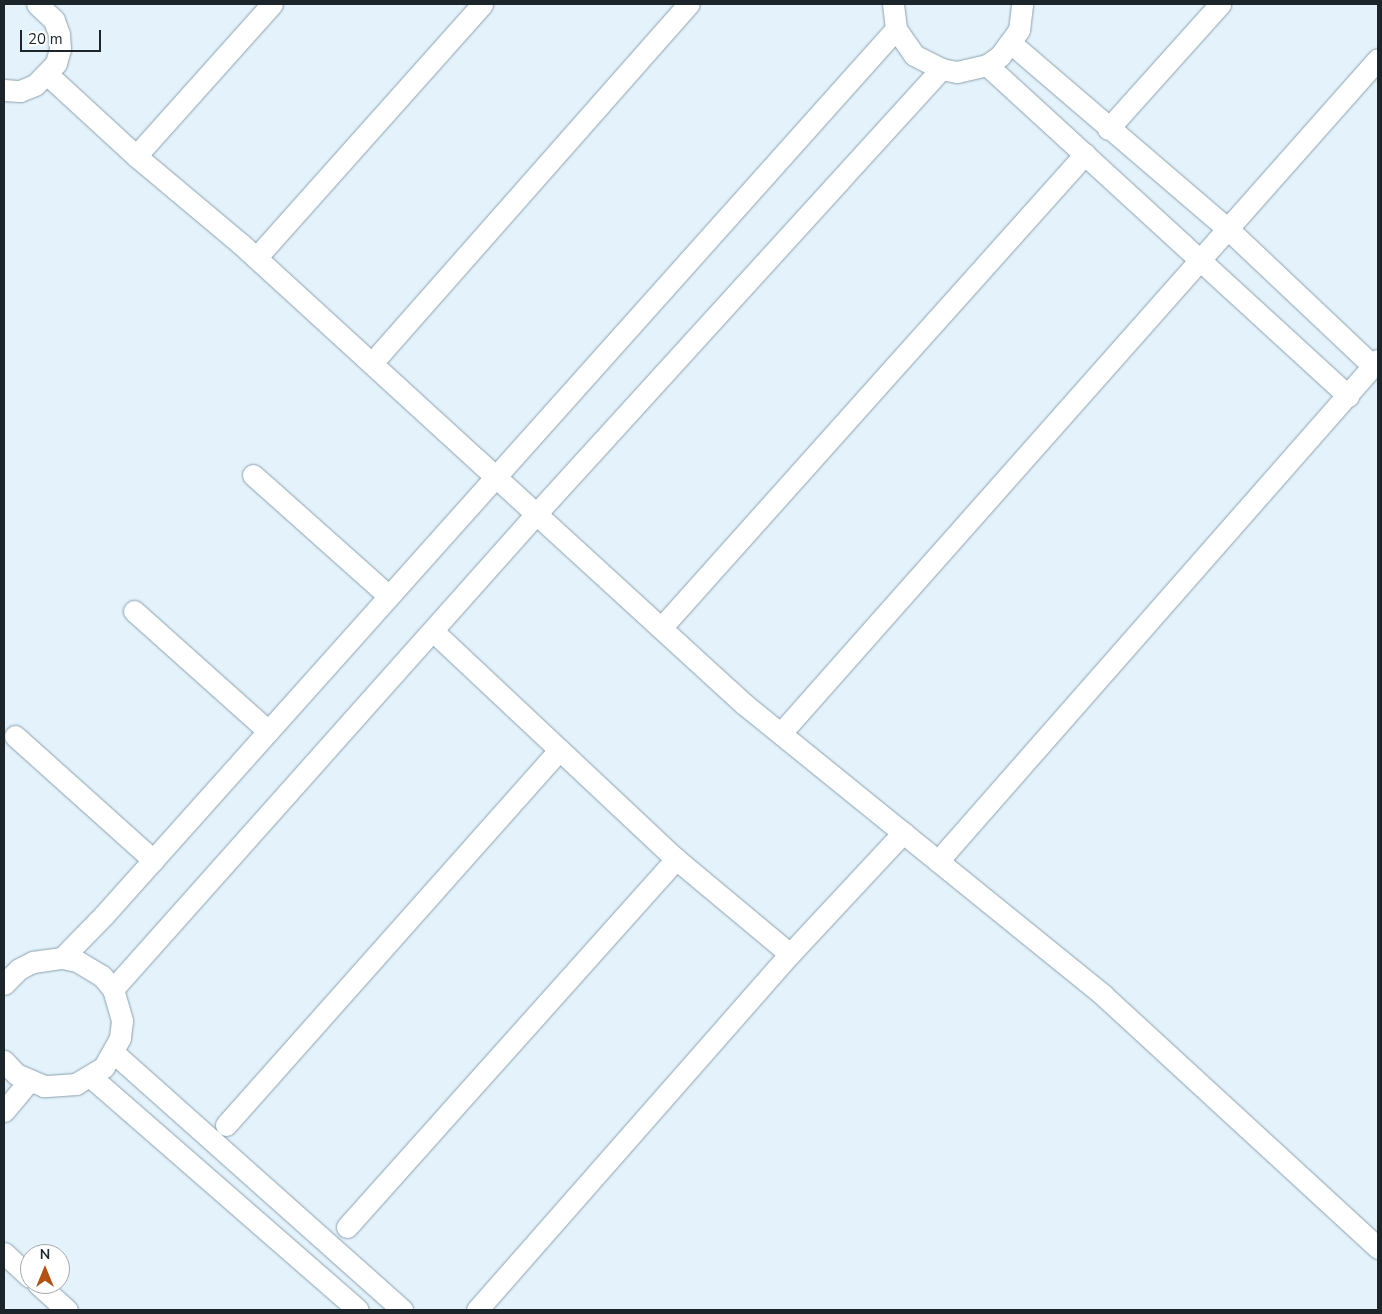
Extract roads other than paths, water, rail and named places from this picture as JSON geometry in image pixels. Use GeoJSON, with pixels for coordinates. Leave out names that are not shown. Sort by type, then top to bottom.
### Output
{"type":"FeatureCollection","features":[{"type":"Feature","properties":{"kind":"street"},"geometry":{"type":"LineString","coordinates":[[136,156],[272,4]]}},
{"type":"Feature","properties":{"kind":"street"},"geometry":{"type":"LineString","coordinates":[[256,258],[482,4]]}},
{"type":"Feature","properties":{"kind":"street"},"geometry":{"type":"LineString","coordinates":[[372,363],[689,4]]}},
{"type":"Feature","properties":{"kind":"street"},"geometry":{"type":"LineString","coordinates":[[893,4],[896,29],[914,55],[941,70],[957,72],[987,64],[1012,44],[1019,30],[1022,4]]}},
{"type":"Feature","properties":{"kind":"street"},"geometry":{"type":"LineString","coordinates":[[1108,129],[1220,4]]}},
{"type":"Feature","properties":{"kind":"street"},"geometry":{"type":"LineString","coordinates":[[4,90],[20,90],[35,85],[48,75],[60,49],[54,20],[43,5]]}},
{"type":"Feature","properties":{"kind":"street"},"geometry":{"type":"LineString","coordinates":[[62,958],[153,860],[896,29]]}},
{"type":"Feature","properties":{"kind":"street"},"geometry":{"type":"LineString","coordinates":[[938,861],[1376,363],[1228,228],[1108,129],[1012,44]]}},
{"type":"Feature","properties":{"kind":"street"},"geometry":{"type":"LineString","coordinates":[[780,733],[1378,59]]}},
{"type":"Feature","properties":{"kind":"street"},"geometry":{"type":"LineString","coordinates":[[987,64],[1201,258],[1348,396]]}},
{"type":"Feature","properties":{"kind":"street"},"geometry":{"type":"LineString","coordinates":[[113,989],[536,514],[941,70]]}},
{"type":"Feature","properties":{"kind":"street"},"geometry":{"type":"LineString","coordinates":[[48,75],[136,156],[256,258],[661,628],[780,733],[1103,995],[1378,1248]]}},
{"type":"Feature","properties":{"kind":"street"},"geometry":{"type":"LineString","coordinates":[[661,628],[1085,154]]}},
{"type":"Feature","properties":{"kind":"street"},"geometry":{"type":"LineString","coordinates":[[253,474],[389,596]]}},
{"type":"Feature","properties":{"kind":"street"},"geometry":{"type":"LineString","coordinates":[[134,611],[268,731]]}},
{"type":"Feature","properties":{"kind":"street"},"geometry":{"type":"LineString","coordinates":[[433,631],[676,860],[790,954]]}},
{"type":"Feature","properties":{"kind":"street"},"geometry":{"type":"LineString","coordinates":[[15,736],[153,860]]}},
{"type":"Feature","properties":{"kind":"street"},"geometry":{"type":"LineString","coordinates":[[226,1125],[559,750]]}},
{"type":"Feature","properties":{"kind":"street"},"geometry":{"type":"LineString","coordinates":[[476,1310],[790,954],[903,833]]}},
{"type":"Feature","properties":{"kind":"street"},"geometry":{"type":"LineString","coordinates":[[347,1227],[676,860]]}},
{"type":"Feature","properties":{"kind":"street"},"geometry":{"type":"LineString","coordinates":[[4,1060],[29,1081],[59,1087],[91,1077],[114,1053],[122,1021],[113,989],[90,967],[62,958],[32,962],[5,979]]}},
{"type":"Feature","properties":{"kind":"street"},"geometry":{"type":"LineString","coordinates":[[114,1053],[402,1310]]}},
{"type":"Feature","properties":{"kind":"street"},"geometry":{"type":"LineString","coordinates":[[91,1077],[358,1310]]}},
{"type":"Feature","properties":{"kind":"street"},"geometry":{"type":"LineString","coordinates":[[4,1111],[29,1081]]}},
{"type":"Feature","properties":{"kind":"street"},"geometry":{"type":"LineString","coordinates":[[4,1253],[20,1268]]}},
{"type":"Feature","properties":{"kind":"street"},"geometry":{"type":"LineString","coordinates":[[49,1294],[67,1310]]}}]}
